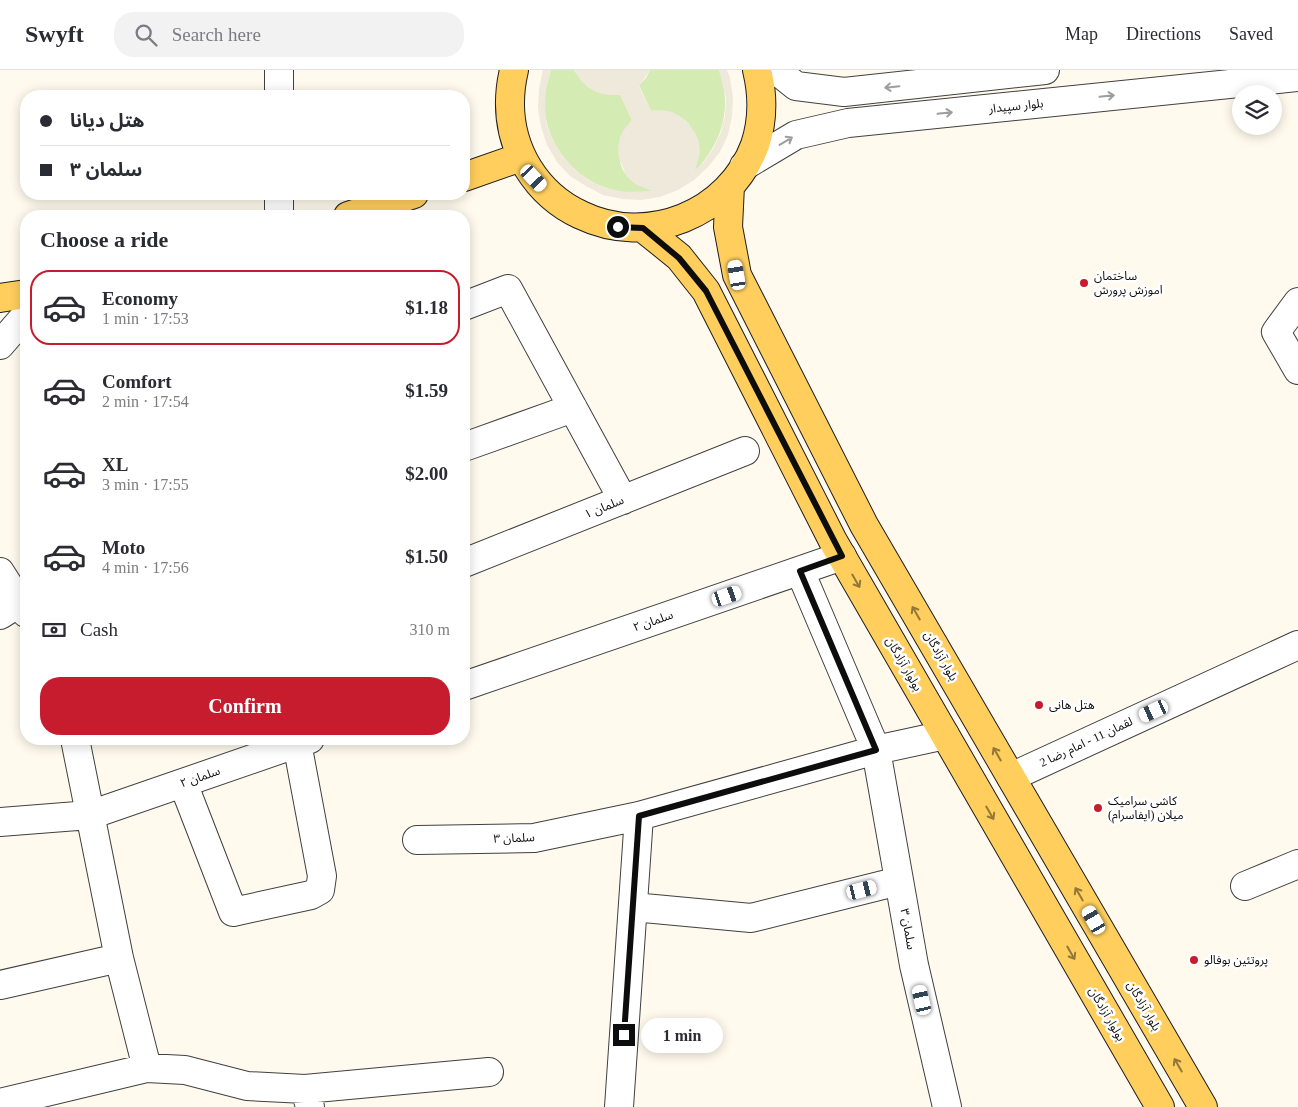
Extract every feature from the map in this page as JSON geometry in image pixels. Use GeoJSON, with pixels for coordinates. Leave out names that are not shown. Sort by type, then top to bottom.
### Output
{"type":"FeatureCollection","features":[{"type":"Feature","properties":{"kind":"main road"},"geometry":{"type":"LineString","coordinates":[[514,70],[510,86],[509,110],[513,134],[522,157],[534,178],[551,196],[571,211],[594,222],[618,227],[643,228],[667,224],[690,216],[712,203],[737,176],[755,144],[760,120],[762,95],[758,70]]}},
{"type":"Feature","properties":{"kind":"main road"},"geometry":{"type":"LineString","coordinates":[[470,175],[522,157]]}},
{"type":"Feature","properties":{"kind":"main road","name":"بلوار آزادگان"},"geometry":{"type":"LineString","coordinates":[[737,176],[728,227],[737,275],[864,525],[1203,1107]]}},
{"type":"Feature","properties":{"kind":"main road"},"geometry":{"type":"LineString","coordinates":[[366,210],[396,200]]}},
{"type":"Feature","properties":{"kind":"main road","name":"بولوار آزادگان"},"geometry":{"type":"LineString","coordinates":[[643,228],[679,258],[706,291],[842,556],[1160,1107]]}},
{"type":"Feature","properties":{"kind":"street"},"geometry":{"type":"LineString","coordinates":[[279,70],[279,90]]}},
{"type":"Feature","properties":{"kind":"street"},"geometry":{"type":"LineString","coordinates":[[776,70],[796,86],[844,92],[1045,70]]}},
{"type":"Feature","properties":{"kind":"street","name":"بلوار سپیدار"},"geometry":{"type":"LineString","coordinates":[[737,176],[796,135],[848,123],[1298,81]]}},
{"type":"Feature","properties":{"kind":"street"},"geometry":{"type":"LineString","coordinates":[[0,285],[20,300],[0,345]]}},
{"type":"Feature","properties":{"kind":"street"},"geometry":{"type":"LineString","coordinates":[[470,304],[508,289],[623,500]]}},
{"type":"Feature","properties":{"kind":"street"},"geometry":{"type":"LineString","coordinates":[[1298,302],[1276,332],[1298,370]]}},
{"type":"Feature","properties":{"kind":"street"},"geometry":{"type":"LineString","coordinates":[[470,445],[573,408]]}},
{"type":"Feature","properties":{"kind":"street","name":"سلمان ۱"},"geometry":{"type":"LineString","coordinates":[[470,561],[745,451]]}},
{"type":"Feature","properties":{"kind":"street","name":"سلمان ۲"},"geometry":{"type":"LineString","coordinates":[[470,684],[842,556]]}},
{"type":"Feature","properties":{"kind":"street","name":"سلمان ۳"},"geometry":{"type":"LineString","coordinates":[[800,571],[876,750],[914,965],[947,1107]]}},
{"type":"Feature","properties":{"kind":"street"},"geometry":{"type":"LineString","coordinates":[[0,572],[15,610]]}},
{"type":"Feature","properties":{"kind":"street","name":"لقمان 11 - امام رضا 2"},"geometry":{"type":"LineString","coordinates":[[1011,777],[1298,645]]}},
{"type":"Feature","properties":{"kind":"street","name":"سلمان ۳"},"geometry":{"type":"LineString","coordinates":[[417,840],[534,838],[639,816],[876,750],[945,735]]}},
{"type":"Feature","properties":{"kind":"street"},"geometry":{"type":"LineString","coordinates":[[76,745],[119,958],[147,1068]]}},
{"type":"Feature","properties":{"kind":"street","name":"سلمان ۲"},"geometry":{"type":"LineString","coordinates":[[0,822],[90,814],[292,745]]}},
{"type":"Feature","properties":{"kind":"street"},"geometry":{"type":"LineString","coordinates":[[183,783],[232,912],[311,895],[320,890],[322,876],[305,745]]}},
{"type":"Feature","properties":{"kind":"street"},"geometry":{"type":"LineString","coordinates":[[619,1107],[639,816]]}},
{"type":"Feature","properties":{"kind":"street"},"geometry":{"type":"LineString","coordinates":[[1245,886],[1298,864]]}},
{"type":"Feature","properties":{"kind":"street"},"geometry":{"type":"LineString","coordinates":[[633,907],[752,918],[899,881]]}},
{"type":"Feature","properties":{"kind":"street"},"geometry":{"type":"LineString","coordinates":[[0,985],[119,958]]}},
{"type":"Feature","properties":{"kind":"street"},"geometry":{"type":"LineString","coordinates":[[0,1103],[147,1068],[185,1070],[247,1086],[307,1098],[488,1072]]}},
{"type":"Feature","properties":{"kind":"green space"},"geometry":{"type":"Polygon","coordinates":[[[551,70],[574,70],[609,95],[620,94],[632,120],[626,129],[621,145],[620,163],[627,175],[654,191],[616,191],[604,187],[588,179],[562,155],[553,140],[547,123],[545,106],[546,88],[551,70]]]}},
{"type":"Feature","properties":{"kind":"green space"},"geometry":{"type":"Polygon","coordinates":[[[650,70],[719,70],[725,98],[725,112],[722,125],[712,150],[694,172],[689,124],[681,117],[672,113],[651,111],[639,85],[646,78],[650,70]]]}},
{"type":"Feature","properties":{"kind":"shaded area"},"geometry":{"type":"Polygon","coordinates":[[[543,70],[551,70],[546,90],[545,108],[547,126],[554,142],[563,157],[575,170],[590,181],[606,188],[623,192],[652,191],[635,184],[627,177],[619,158],[620,137],[632,120],[620,95],[599,93],[589,88],[581,81],[574,70],[650,70],[639,86],[651,111],[672,112],[689,124],[695,133],[699,142],[700,153],[695,170],[703,163],[713,149],[721,132],[726,98],[719,70],[727,70],[733,97],[728,135],[720,152],[708,167],[694,180],[678,190],[660,197],[641,200],[603,195],[570,176],[557,162],[547,145],[541,127],[538,108],[543,70]]]}},
{"type":"Feature","properties":{"kind":"place","name":"ساختمان اموزش پرورش"},"geometry":{"type":"Point","coordinates":[1084,283]}},
{"type":"Feature","properties":{"kind":"place","name":"هتل هانی"},"geometry":{"type":"Point","coordinates":[1039,705]}},
{"type":"Feature","properties":{"kind":"place","name":"کاشی سرامیک میلان (ایفاسرام)"},"geometry":{"type":"Point","coordinates":[1098,808]}},
{"type":"Feature","properties":{"kind":"place","name":"پروتئین بوفالو"},"geometry":{"type":"Point","coordinates":[1194,960]}},
{"type":"Feature","properties":{"kind":"route"},"geometry":{"type":"LineString","coordinates":[[618,227],[643,228],[679,258],[706,291],[842,556],[800,571],[876,750],[639,816],[624,1035]]}}]}
